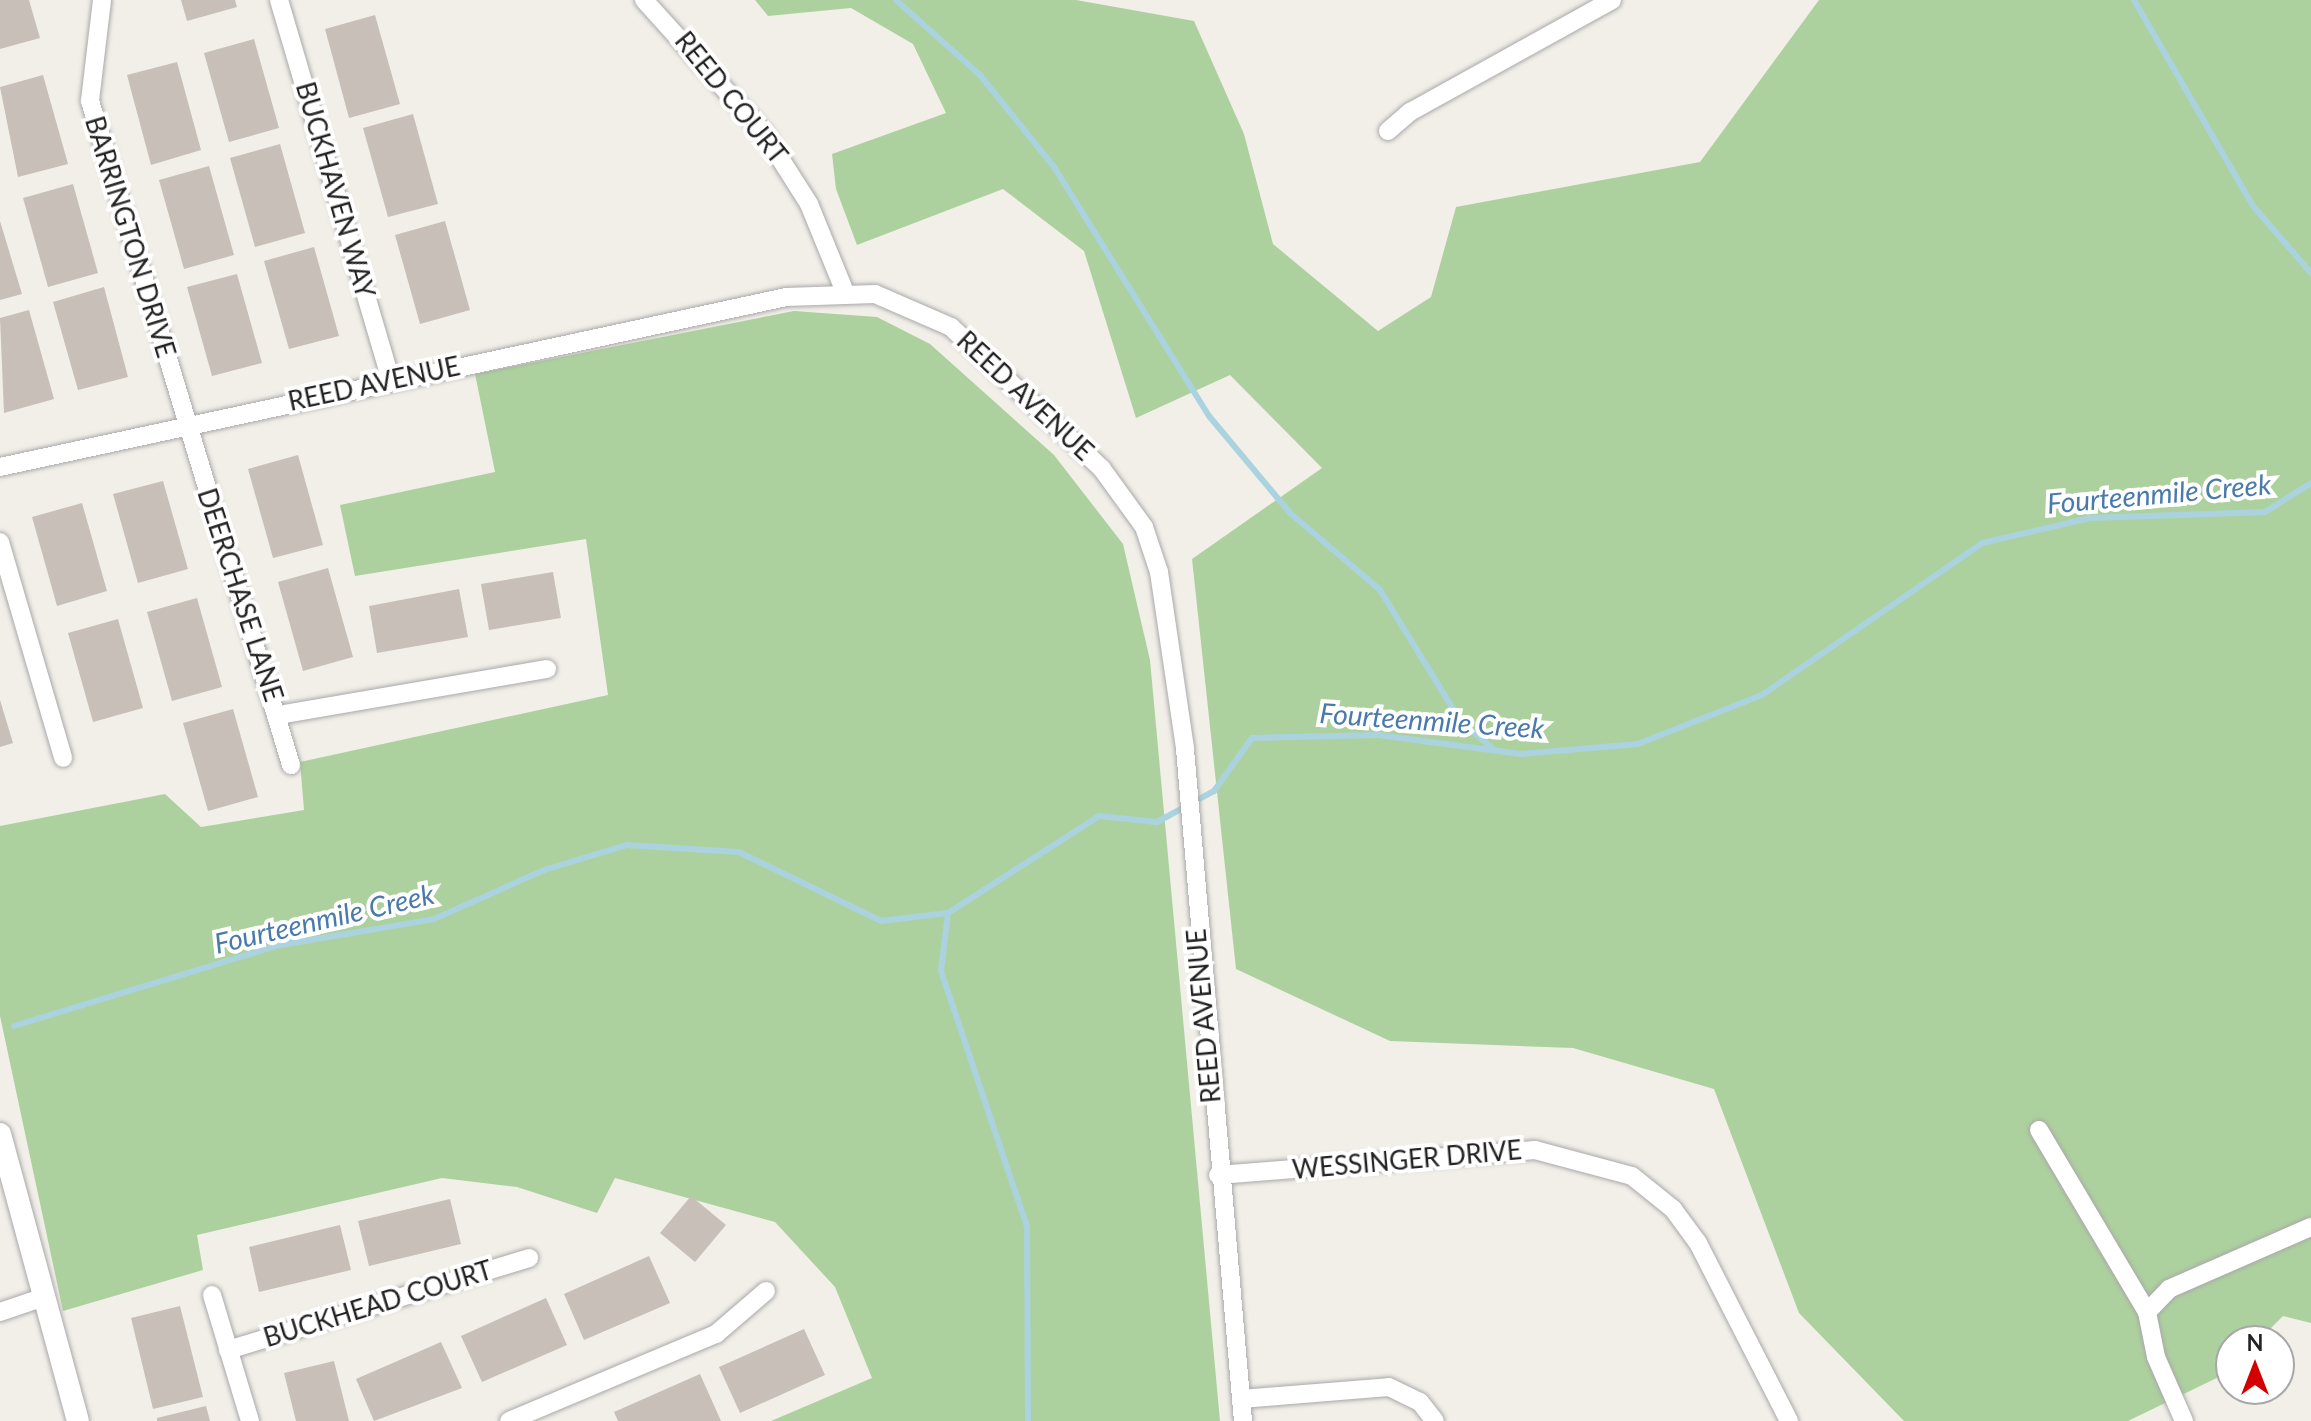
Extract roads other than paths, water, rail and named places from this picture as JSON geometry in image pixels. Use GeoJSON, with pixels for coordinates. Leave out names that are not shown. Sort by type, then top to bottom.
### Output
{"type":"FeatureCollection","features":[{"type":"Feature","properties":{"kind":"street","name":"BARRINGTON DRIVE"},"geometry":{"type":"LineString","coordinates":[[102,0],[90,101],[186,426]]}},
{"type":"Feature","properties":{"kind":"street","name":"BUCKHAVEN WAY"},"geometry":{"type":"LineString","coordinates":[[279,0],[391,381]]}},
{"type":"Feature","properties":{"kind":"street","name":"REED COURT"},"geometry":{"type":"LineString","coordinates":[[644,0],[743,105],[794,178],[845,292]]}},
{"type":"Feature","properties":{"kind":"street"},"geometry":{"type":"LineString","coordinates":[[1388,131],[1410,112],[1612,0]]}},
{"type":"Feature","properties":{"kind":"street","name":"REED AVENUE"},"geometry":{"type":"LineString","coordinates":[[0,467],[680,317],[845,292],[898,300],[951,327],[1075,438],[1135,511],[1162,587],[1185,749],[1191,870],[1243,1421]]}},
{"type":"Feature","properties":{"kind":"street","name":"DEERCHASE LANE"},"geometry":{"type":"LineString","coordinates":[[186,426],[291,765]]}},
{"type":"Feature","properties":{"kind":"street"},"geometry":{"type":"LineString","coordinates":[[0,542],[63,758]]}},
{"type":"Feature","properties":{"kind":"street"},"geometry":{"type":"LineString","coordinates":[[278,715],[547,669]]}},
{"type":"Feature","properties":{"kind":"street"},"geometry":{"type":"LineString","coordinates":[[2039,1130],[2147,1312],[2156,1357],[2184,1421]]}},
{"type":"Feature","properties":{"kind":"street"},"geometry":{"type":"LineString","coordinates":[[0,1134],[78,1421]]}},
{"type":"Feature","properties":{"kind":"street","name":"WESSINGER DRIVE"},"geometry":{"type":"LineString","coordinates":[[1218,1175],[1487,1150],[1570,1154],[1621,1171],[1657,1192],[1698,1243],[1789,1421]]}},
{"type":"Feature","properties":{"kind":"street"},"geometry":{"type":"LineString","coordinates":[[2147,1312],[2169,1289],[2311,1227]]}},
{"type":"Feature","properties":{"kind":"street","name":"BUCKHEAD COURT"},"geometry":{"type":"LineString","coordinates":[[228,1350],[529,1258]]}},
{"type":"Feature","properties":{"kind":"street"},"geometry":{"type":"LineString","coordinates":[[509,1421],[716,1334],[766,1291]]}},
{"type":"Feature","properties":{"kind":"street"},"geometry":{"type":"LineString","coordinates":[[212,1295],[250,1421]]}},
{"type":"Feature","properties":{"kind":"street"},"geometry":{"type":"LineString","coordinates":[[0,1312],[44,1297]]}},
{"type":"Feature","properties":{"kind":"street"},"geometry":{"type":"LineString","coordinates":[[1241,1399],[1389,1387],[1420,1402],[1435,1421]]}},
{"type":"Feature","properties":{"kind":"waterway"},"geometry":{"type":"LineString","coordinates":[[896,0],[980,75],[1054,167],[1209,416],[1290,513],[1380,590],[1460,720],[1493,749]]}},
{"type":"Feature","properties":{"kind":"waterway"},"geometry":{"type":"LineString","coordinates":[[2134,0],[2253,206],[2311,273]]}},
{"type":"Feature","properties":{"kind":"waterway","name":"Fourteenmile Creek"},"geometry":{"type":"LineString","coordinates":[[14,1026],[275,946],[434,919],[544,870],[627,845],[739,852],[881,921],[948,913],[1099,816],[1157,822],[1214,791],[1252,738],[1378,735],[1521,754],[1638,744],[1762,695],[1982,543],[2090,518],[2265,512],[2311,483]]}},
{"type":"Feature","properties":{"kind":"waterway"},"geometry":{"type":"LineString","coordinates":[[948,913],[941,971],[1027,1227],[1028,1421]]}}]}
